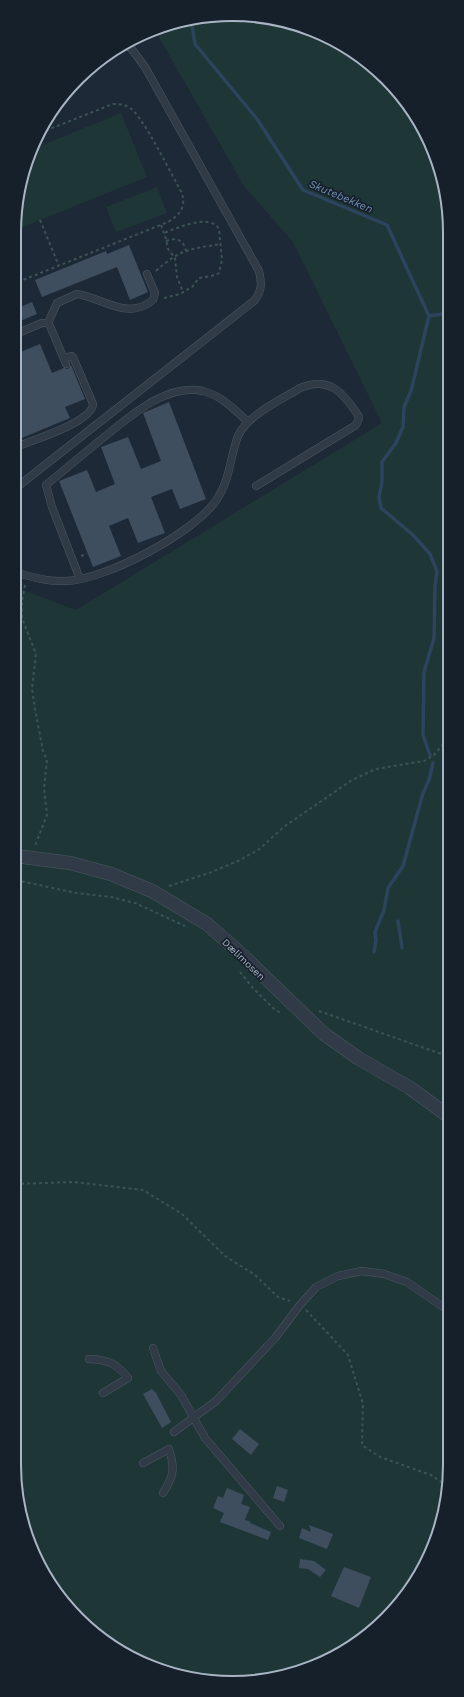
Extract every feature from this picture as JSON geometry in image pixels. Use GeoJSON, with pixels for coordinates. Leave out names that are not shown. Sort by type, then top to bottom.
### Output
{"type":"FeatureCollection","features":[{"type":"Feature","properties":{"kind":"street","name":"Dælimosen"},"geometry":{"type":"LineString","coordinates":[[21,857],[70,863],[111,874],[152,891],[207,924],[239,952],[294,1007],[324,1034],[358,1058],[410,1088],[443,1113]]}},
{"type":"Feature","properties":{"kind":"lane"},"geometry":{"type":"LineString","coordinates":[[21,484],[254,301],[260,292],[262,284],[260,271],[145,67],[131,47]]}},
{"type":"Feature","properties":{"kind":"lane"},"geometry":{"type":"LineString","coordinates":[[48,323],[56,303],[77,294],[119,308],[129,309],[149,304],[154,297],[148,276]]}},
{"type":"Feature","properties":{"kind":"lane"},"geometry":{"type":"LineString","coordinates":[[21,332],[42,323],[48,323]]}},
{"type":"Feature","properties":{"kind":"lane"},"geometry":{"type":"LineString","coordinates":[[21,445],[74,424],[93,407],[73,357],[72,356],[65,361],[48,323]]}},
{"type":"Feature","properties":{"kind":"lane"},"geometry":{"type":"LineString","coordinates":[[21,574],[42,580],[65,582],[80,579],[121,565],[144,554],[167,541],[190,525],[212,506],[223,487],[230,468],[238,436],[248,422],[300,388],[308,385],[318,384],[336,389],[344,395],[359,418],[358,422],[353,427],[256,486]]}},
{"type":"Feature","properties":{"kind":"lane"},"geometry":{"type":"LineString","coordinates":[[80,579],[52,507],[46,485],[139,410],[170,394],[188,391],[202,391],[230,404],[248,422]]}},
{"type":"Feature","properties":{"kind":"lane"},"geometry":{"type":"LineString","coordinates":[[174,1432],[216,1401],[275,1338],[316,1287],[338,1276],[362,1271],[384,1274],[407,1282],[443,1307]]}},
{"type":"Feature","properties":{"kind":"lane"},"geometry":{"type":"LineString","coordinates":[[153,1348],[162,1371],[181,1395],[215,1450],[280,1526]]}},
{"type":"Feature","properties":{"kind":"lane"},"geometry":{"type":"LineString","coordinates":[[89,1359],[112,1362],[120,1367],[128,1378],[103,1393]]}},
{"type":"Feature","properties":{"kind":"lane"},"geometry":{"type":"LineString","coordinates":[[144,1463],[169,1449],[174,1470],[170,1482],[162,1493]]}},
{"type":"Feature","properties":{"kind":"path"},"geometry":{"type":"LineString","coordinates":[[21,281],[175,218],[180,213],[184,201],[182,193],[141,121],[130,107],[122,104],[113,104],[47,130]]}},
{"type":"Feature","properties":{"kind":"path"},"geometry":{"type":"LineString","coordinates":[[40,220],[59,266]]}},
{"type":"Feature","properties":{"kind":"path"},"geometry":{"type":"LineString","coordinates":[[154,297],[169,297],[183,292],[192,286],[199,278],[216,275],[219,273],[222,265],[221,244],[217,225],[211,222],[201,222],[185,225],[164,233]]}},
{"type":"Feature","properties":{"kind":"path"},"geometry":{"type":"LineString","coordinates":[[160,225],[164,233],[168,249],[174,256],[178,283],[183,292]]}},
{"type":"Feature","properties":{"kind":"path"},"geometry":{"type":"LineString","coordinates":[[166,241],[173,239],[178,240],[184,244],[186,251]]}},
{"type":"Feature","properties":{"kind":"path"},"geometry":{"type":"LineString","coordinates":[[148,276],[174,256],[186,251],[221,244]]}},
{"type":"Feature","properties":{"kind":"path"},"geometry":{"type":"LineString","coordinates":[[26,576],[22,602],[22,618],[36,654],[32,688],[43,751],[46,760],[44,788],[47,815],[39,834],[34,858]]}},
{"type":"Feature","properties":{"kind":"path"},"geometry":{"type":"LineString","coordinates":[[152,891],[209,873],[238,861],[258,850],[285,826],[352,780],[376,769],[424,761],[433,756],[443,745]]}},
{"type":"Feature","properties":{"kind":"path"},"geometry":{"type":"LineString","coordinates":[[21,881],[76,893],[111,897],[135,902],[190,929]]}},
{"type":"Feature","properties":{"kind":"path"},"geometry":{"type":"LineString","coordinates":[[238,969],[252,987],[278,1012],[294,1007],[319,1011],[443,1055]]}},
{"type":"Feature","properties":{"kind":"path"},"geometry":{"type":"LineString","coordinates":[[21,1184],[74,1182],[143,1190],[182,1214],[225,1256],[255,1275],[278,1297],[300,1305],[311,1314],[348,1355],[363,1404],[362,1445],[380,1458],[431,1475],[442,1483]]}},
{"type":"Feature","properties":{"kind":"green space"},"geometry":{"type":"Polygon","coordinates":[[[218,21],[246,21],[287,28],[313,37],[338,49],[371,73],[391,93],[407,115],[427,151],[439,191],[443,218],[443,1479],[436,1520],[427,1546],[407,1582],[391,1604],[371,1624],[338,1648],[300,1665],[273,1672],[246,1676],[218,1676],[177,1669],[151,1660],[126,1648],[93,1624],[73,1604],[49,1570],[32,1533],[25,1506],[21,1479],[21,589],[76,610],[382,423],[293,242],[244,186],[157,35],[177,28],[204,23],[218,21]]]}},
{"type":"Feature","properties":{"kind":"green space"},"geometry":{"type":"Polygon","coordinates":[[[121,113],[147,177],[21,228],[21,218],[28,177],[39,146],[121,113]]]}},
{"type":"Feature","properties":{"kind":"green space"},"geometry":{"type":"Polygon","coordinates":[[[157,187],[167,213],[116,232],[106,207],[157,187]]]}},
{"type":"Feature","properties":{"kind":"building"},"geometry":{"type":"Polygon","coordinates":[[[129,245],[148,292],[130,300],[117,267],[42,297],[35,280],[106,251],[107,254],[129,245]]]}},
{"type":"Feature","properties":{"kind":"building"},"geometry":{"type":"Polygon","coordinates":[[[32,302],[37,314],[21,321],[21,307],[32,302]]]}},
{"type":"Feature","properties":{"kind":"building"},"geometry":{"type":"Polygon","coordinates":[[[40,344],[52,373],[64,368],[68,369],[71,365],[85,399],[65,407],[70,418],[21,438],[21,352],[40,344]]]}},
{"type":"Feature","properties":{"kind":"building"},"geometry":{"type":"Polygon","coordinates":[[[169,402],[206,499],[180,509],[172,489],[151,497],[165,533],[138,543],[128,518],[109,526],[121,556],[93,567],[59,481],[87,470],[96,492],[115,484],[101,447],[128,437],[141,469],[161,461],[143,413],[169,402]]]}},
{"type":"Feature","properties":{"kind":"building"},"geometry":{"type":"Polygon","coordinates":[[[152,1389],[156,1393],[171,1422],[162,1428],[143,1394],[152,1389]]]}},
{"type":"Feature","properties":{"kind":"building"},"geometry":{"type":"Polygon","coordinates":[[[240,1429],[259,1444],[251,1455],[232,1439],[240,1429]]]}},
{"type":"Feature","properties":{"kind":"building"},"geometry":{"type":"Polygon","coordinates":[[[277,1486],[288,1490],[284,1502],[273,1498],[277,1486]]]}},
{"type":"Feature","properties":{"kind":"building"},"geometry":{"type":"Polygon","coordinates":[[[227,1488],[244,1495],[241,1504],[250,1507],[245,1520],[271,1532],[268,1540],[220,1522],[224,1513],[213,1508],[218,1496],[223,1498],[227,1488]]]}},
{"type":"Feature","properties":{"kind":"building"},"geometry":{"type":"Polygon","coordinates":[[[309,1525],[333,1534],[327,1549],[299,1538],[302,1528],[311,1532],[309,1525]]]}},
{"type":"Feature","properties":{"kind":"building"},"geometry":{"type":"Polygon","coordinates":[[[300,1559],[314,1561],[326,1570],[320,1577],[308,1569],[299,1568],[300,1559]]]}},
{"type":"Feature","properties":{"kind":"building"},"geometry":{"type":"Polygon","coordinates":[[[344,1567],[371,1577],[359,1608],[331,1596],[344,1567]]]}},
{"type":"Feature","properties":{"kind":"waterway","name":"Skutebekken"},"geometry":{"type":"LineString","coordinates":[[192,25],[195,44],[257,119],[303,190],[387,225],[429,316],[443,314]]}},
{"type":"Feature","properties":{"kind":"waterway"},"geometry":{"type":"LineString","coordinates":[[429,316],[411,391],[404,407],[403,427],[396,443],[382,462],[382,482],[379,497],[381,508],[413,535],[430,554],[437,571],[435,586],[434,638],[424,672],[423,735],[430,755]]}},
{"type":"Feature","properties":{"kind":"waterway"},"geometry":{"type":"LineString","coordinates":[[374,952],[376,941],[375,932],[384,910],[388,888],[403,866],[423,793],[429,780],[433,763]]}},
{"type":"Feature","properties":{"kind":"waterway"},"geometry":{"type":"LineString","coordinates":[[398,921],[402,948]]}}]}
